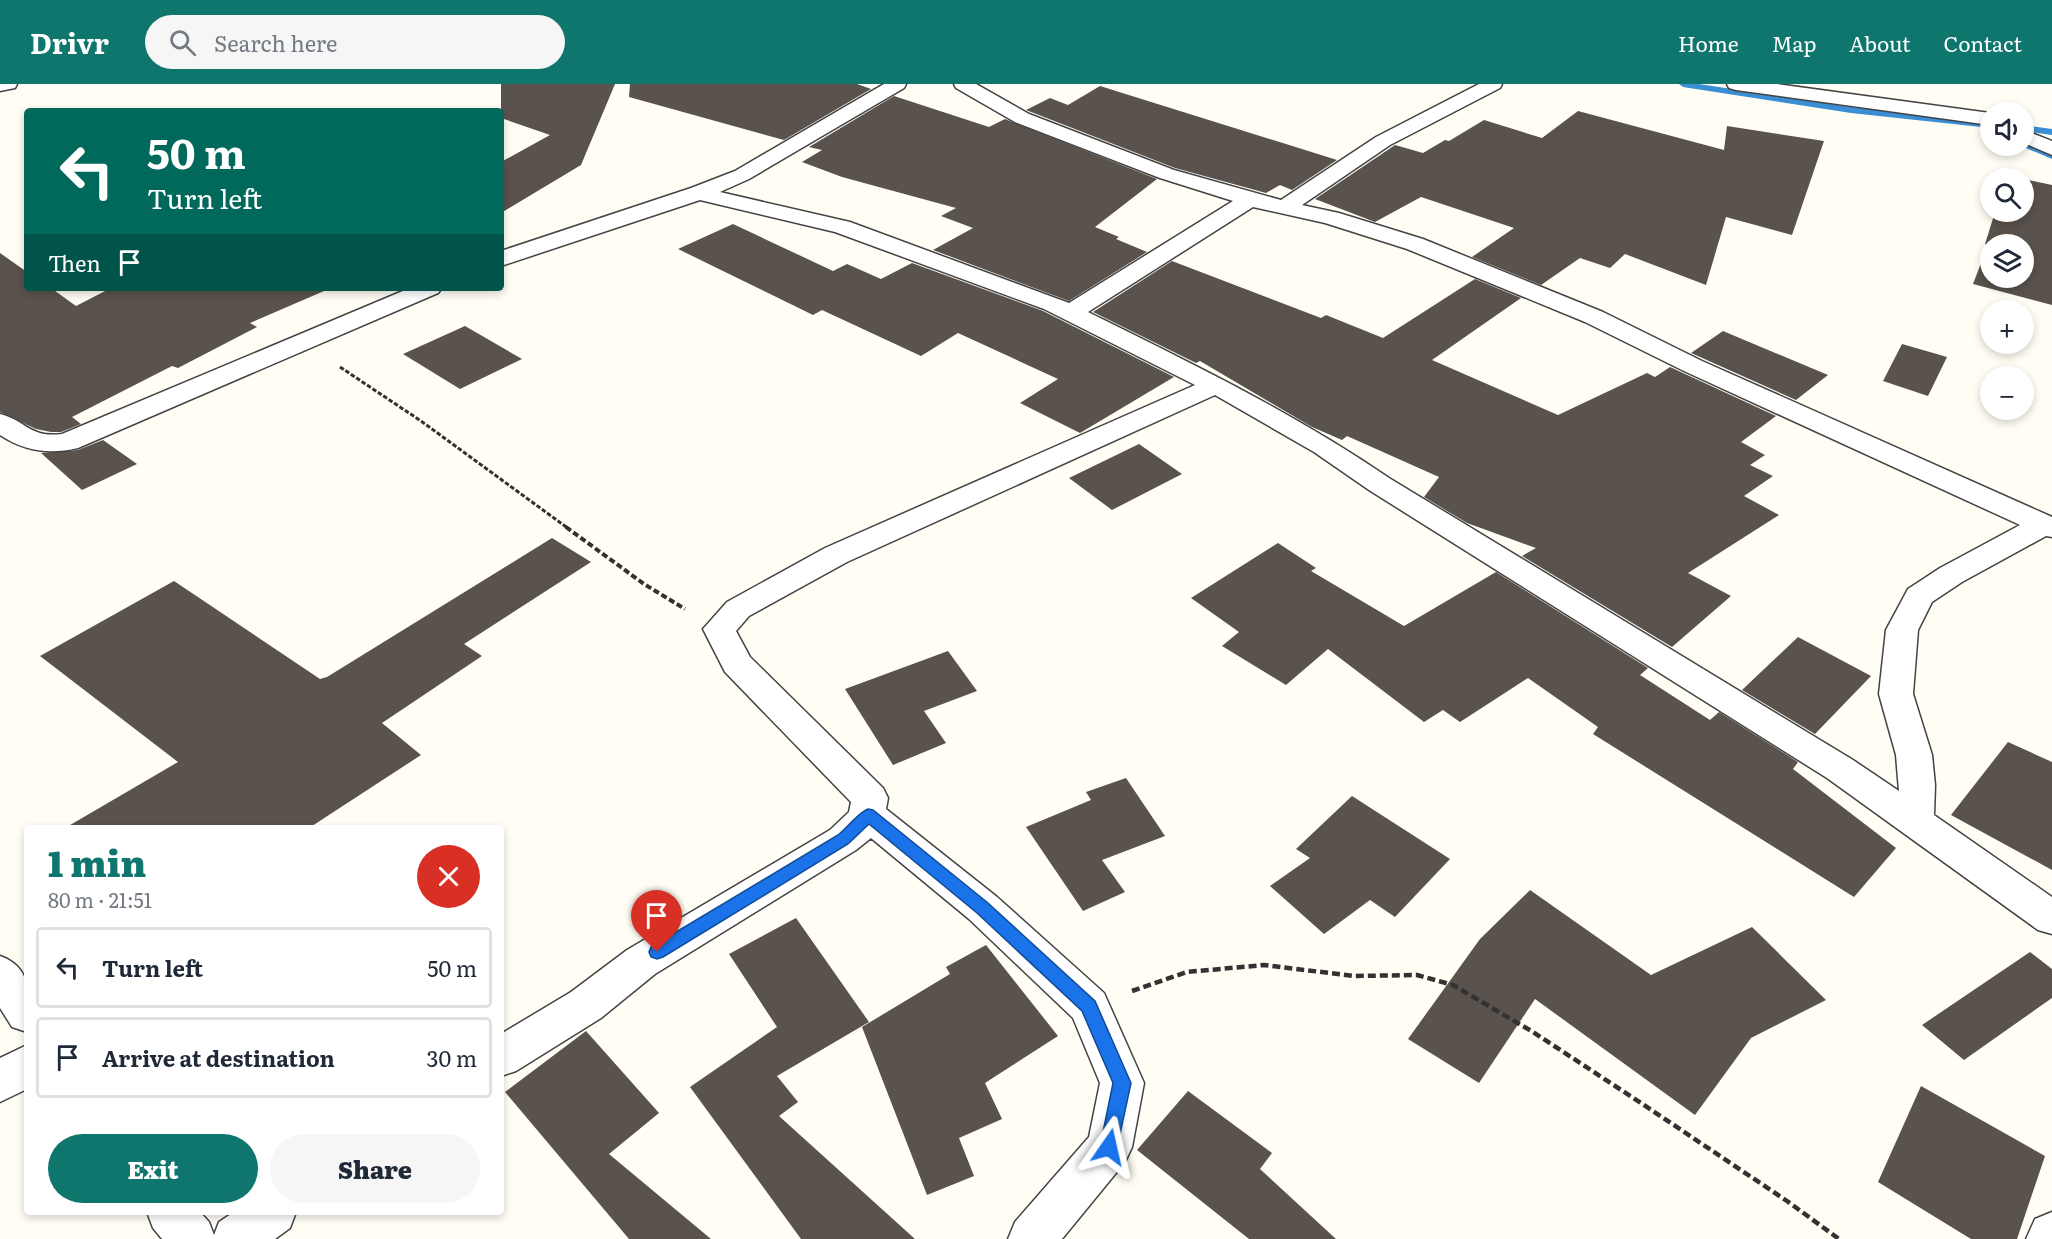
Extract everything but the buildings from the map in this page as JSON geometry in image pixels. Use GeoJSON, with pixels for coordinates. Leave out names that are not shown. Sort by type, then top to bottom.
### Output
{"type":"FeatureCollection","features":[{"type":"Feature","properties":{"kind":"street"},"geometry":{"type":"LineString","coordinates":[[0,85],[8,84]]}},
{"type":"Feature","properties":{"kind":"street"},"geometry":{"type":"LineString","coordinates":[[504,258],[699,193],[742,175],[897,84]]}},
{"type":"Feature","properties":{"kind":"street"},"geometry":{"type":"LineString","coordinates":[[963,84],[1031,122],[1167,174],[1250,200],[1285,207],[1415,244],[1594,317],[1703,370],[2048,526]]}},
{"type":"Feature","properties":{"kind":"street"},"geometry":{"type":"LineString","coordinates":[[1285,207],[1383,141],[1493,84]]}},
{"type":"Feature","properties":{"kind":"street"},"geometry":{"type":"LineString","coordinates":[[1736,84],[1980,119]]}},
{"type":"Feature","properties":{"kind":"street"},"geometry":{"type":"LineString","coordinates":[[2034,125],[2052,128]]}},
{"type":"Feature","properties":{"kind":"street"},"geometry":{"type":"LineString","coordinates":[[2034,141],[2052,149]]}},
{"type":"Feature","properties":{"kind":"street"},"geometry":{"type":"LineString","coordinates":[[699,193],[842,227],[1042,300],[1216,385],[1324,446],[1389,490],[1840,769],[2052,918]]}},
{"type":"Feature","properties":{"kind":"street"},"geometry":{"type":"LineString","coordinates":[[1070,313],[1250,200]]}},
{"type":"Feature","properties":{"kind":"street"},"geometry":{"type":"LineString","coordinates":[[0,422],[27,441],[47,445],[68,442],[423,291]]}},
{"type":"Feature","properties":{"kind":"street"},"geometry":{"type":"LineString","coordinates":[[504,1054],[586,1005],[641,962],[843,840],[868,815],[870,798],[737,664],[719,629],[738,609],[836,555],[1216,385]]}},
{"type":"Feature","properties":{"kind":"street"},"geometry":{"type":"LineString","coordinates":[[1915,821],[1917,785],[1914,755],[1896,694],[1902,630],[1919,596],[1951,574],[2048,526]]}},
{"type":"Feature","properties":{"kind":"street"},"geometry":{"type":"LineString","coordinates":[[868,815],[982,908],[1089,1006],[1122,1083],[1109,1147],[1032,1239]]}},
{"type":"Feature","properties":{"kind":"street"},"geometry":{"type":"LineString","coordinates":[[0,974],[24,1010]]}},
{"type":"Feature","properties":{"kind":"street"},"geometry":{"type":"LineString","coordinates":[[0,1082],[24,1067]]}},
{"type":"Feature","properties":{"kind":"street"},"geometry":{"type":"LineString","coordinates":[[172,1215],[192,1239]]}},
{"type":"Feature","properties":{"kind":"street"},"geometry":{"type":"LineString","coordinates":[[236,1239],[269,1215]]}},
{"type":"Feature","properties":{"kind":"path"},"geometry":{"type":"LineString","coordinates":[[297,343],[331,361],[422,421],[644,584],[719,629]]}},
{"type":"Feature","properties":{"kind":"path"},"geometry":{"type":"LineString","coordinates":[[1089,1006],[1187,972],[1264,965],[1354,976],[1417,975],[1453,985],[1533,1032],[1631,1096],[1787,1201],[1839,1239]]}},
{"type":"Feature","properties":{"kind":"waterway"},"geometry":{"type":"LineString","coordinates":[[1683,84],[1851,110],[1980,124]]}},
{"type":"Feature","properties":{"kind":"waterway"},"geometry":{"type":"LineString","coordinates":[[2034,129],[2052,132]]}},
{"type":"Feature","properties":{"kind":"waterway"},"geometry":{"type":"LineString","coordinates":[[2034,148],[2052,156]]}},
{"type":"Feature","properties":{"kind":"route"},"geometry":{"type":"LineString","coordinates":[[657,952],[843,840],[868,815],[982,908],[1089,1006],[1122,1083],[1109,1147]]}}]}
